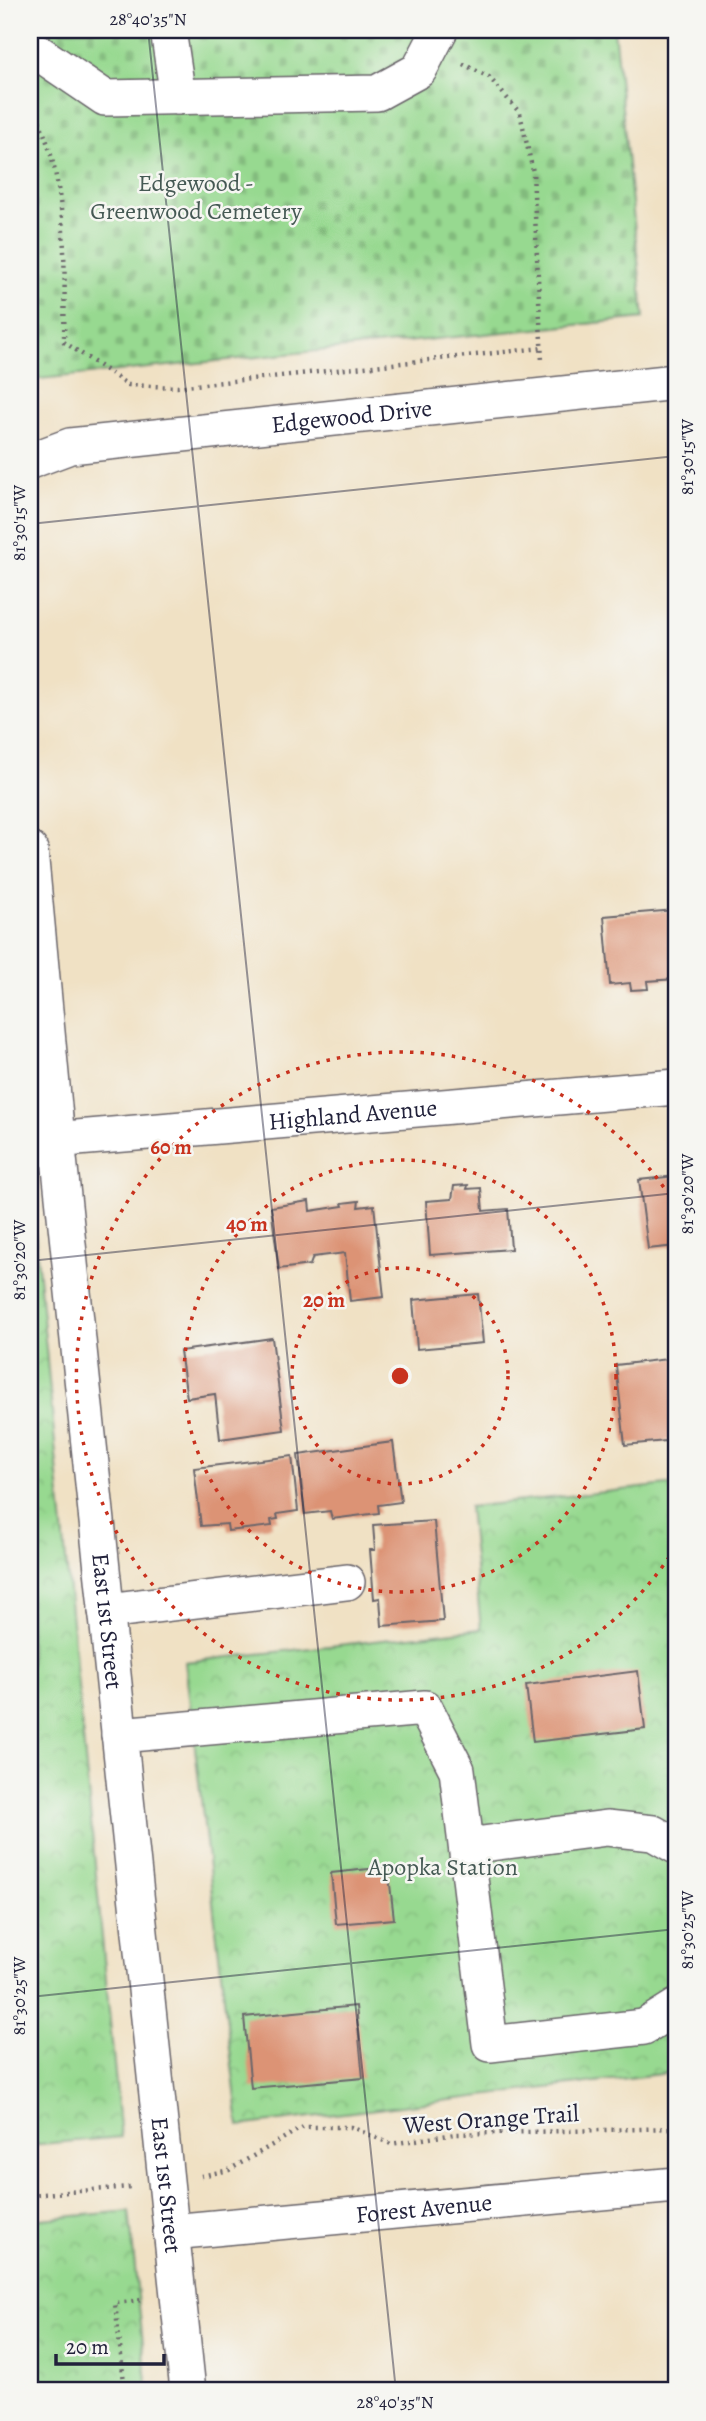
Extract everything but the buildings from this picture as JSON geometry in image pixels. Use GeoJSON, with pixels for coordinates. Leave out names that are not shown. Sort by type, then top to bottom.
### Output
{"type":"FeatureCollection","features":[{"type":"Feature","properties":{"kind":"street"},"geometry":{"type":"LineString","coordinates":[[168,30],[178,97]]}},
{"type":"Feature","properties":{"kind":"street"},"geometry":{"type":"LineString","coordinates":[[30,47],[105,98],[178,97],[377,93],[419,70],[435,39]]}},
{"type":"Feature","properties":{"kind":"street","name":"Edgewood Drive"},"geometry":{"type":"LineString","coordinates":[[30,461],[70,446],[676,382]]}},
{"type":"Feature","properties":{"kind":"street","name":"East 1st Street"},"geometry":{"type":"LineString","coordinates":[[30,850],[43,1141],[106,1611],[188,2391]]}},
{"type":"Feature","properties":{"kind":"street","name":"Highland Avenue"},"geometry":{"type":"LineString","coordinates":[[43,1141],[676,1087]]}},
{"type":"Feature","properties":{"kind":"street"},"geometry":{"type":"LineString","coordinates":[[106,1611],[347,1582]]}},
{"type":"Feature","properties":{"kind":"street"},"geometry":{"type":"LineString","coordinates":[[119,1735],[425,1708],[457,1770],[490,2044],[644,2026],[676,2007]]}},
{"type":"Feature","properties":{"kind":"street"},"geometry":{"type":"LineString","coordinates":[[467,1846],[607,1828],[653,1833],[676,1846]]}},
{"type":"Feature","properties":{"kind":"street","name":"Forest Avenue"},"geometry":{"type":"LineString","coordinates":[[171,2232],[676,2185]]}},
{"type":"Feature","properties":{"kind":"path"},"geometry":{"type":"LineString","coordinates":[[435,39],[489,77],[520,113],[533,172],[544,396]]}},
{"type":"Feature","properties":{"kind":"path"},"geometry":{"type":"LineString","coordinates":[[30,102],[41,122],[57,176],[65,266],[64,342],[128,385],[177,387],[542,348]]}},
{"type":"Feature","properties":{"kind":"path","name":"West Orange Trail"},"geometry":{"type":"LineString","coordinates":[[30,2195],[166,2183],[229,2170],[303,2127],[351,2127],[391,2144],[455,2134],[676,2127]]}},
{"type":"Feature","properties":{"kind":"path"},"geometry":{"type":"LineString","coordinates":[[130,2187],[131,2199]]}},
{"type":"Feature","properties":{"kind":"path"},"geometry":{"type":"LineString","coordinates":[[125,2391],[115,2303],[142,2300],[141,2287]]}},
{"type":"Feature","properties":{"kind":"green space","name":"Edgewood - Greenwood Cemetery"},"geometry":{"type":"Polygon","coordinates":[[[30,30],[614,30],[644,318],[30,380],[30,30]]]}},
{"type":"Feature","properties":{"kind":"green space"},"geometry":{"type":"Polygon","coordinates":[[[30,1181],[121,2137],[30,2145],[30,1181]]]}},
{"type":"Feature","properties":{"kind":"green space","name":"Apopka Station"},"geometry":{"type":"Polygon","coordinates":[[[676,1484],[676,2072],[239,2126],[185,1662],[481,1629],[469,1507],[676,1484]]]}},
{"type":"Feature","properties":{"kind":"green space"},"geometry":{"type":"Polygon","coordinates":[[[129,2211],[148,2391],[30,2391],[30,2220],[129,2211]]]}}]}
